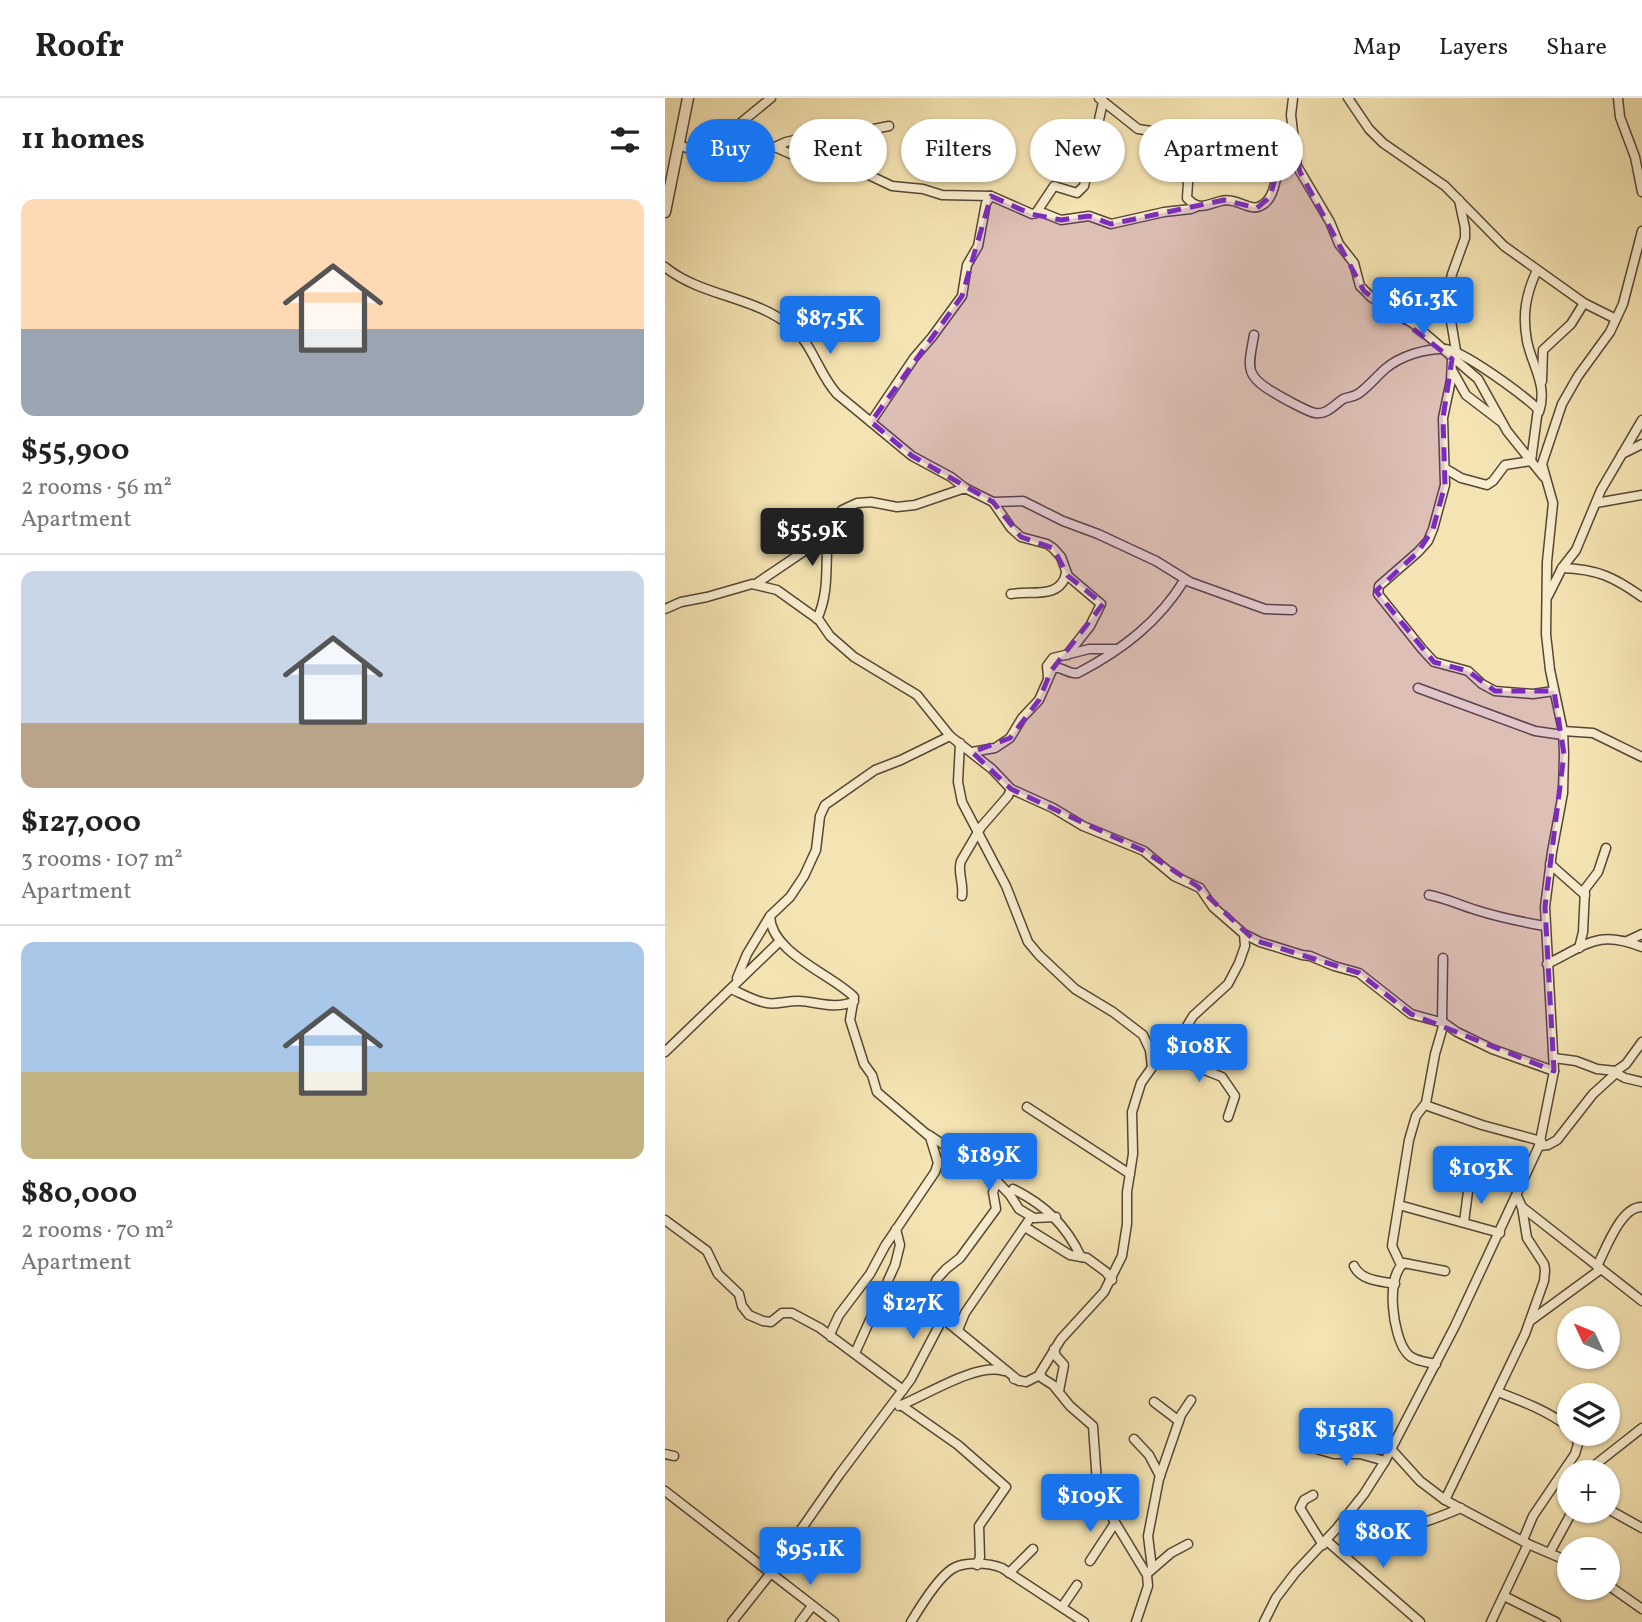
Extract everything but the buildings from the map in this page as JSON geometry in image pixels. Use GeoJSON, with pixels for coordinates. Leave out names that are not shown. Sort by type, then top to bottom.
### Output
{"type":"FeatureCollection","features":[{"type":"Feature","properties":{"kind":"street"},"geometry":{"type":"LineString","coordinates":[[665,212],[671,160],[679,145],[688,98]]}},
{"type":"Feature","properties":{"kind":"street"},"geometry":{"type":"LineString","coordinates":[[745,119],[771,98]]}},
{"type":"Feature","properties":{"kind":"street"},"geometry":{"type":"LineString","coordinates":[[1291,119],[1293,98]]}},
{"type":"Feature","properties":{"kind":"street"},"geometry":{"type":"LineString","coordinates":[[1347,98],[1383,142],[1458,197],[1487,230],[1584,303],[1616,318]]}},
{"type":"Feature","properties":{"kind":"street"},"geometry":{"type":"LineString","coordinates":[[1618,98],[1620,117],[1635,157],[1642,192]]}},
{"type":"Feature","properties":{"kind":"street"},"geometry":{"type":"LineString","coordinates":[[1036,213],[1054,186],[1077,192],[1084,186],[1101,100],[1138,129],[1158,132],[1165,151],[1185,174],[1188,183],[1187,198],[1196,206],[1203,207],[1231,200],[1260,206],[1270,197],[1274,182]]}},
{"type":"Feature","properties":{"kind":"street"},"geometry":{"type":"LineString","coordinates":[[775,147],[789,143]]}},
{"type":"Feature","properties":{"kind":"street"},"geometry":{"type":"LineString","coordinates":[[679,145],[686,147]]}},
{"type":"Feature","properties":{"kind":"street"},"geometry":{"type":"LineString","coordinates":[[775,147],[789,153]]}},
{"type":"Feature","properties":{"kind":"street"},"geometry":{"type":"LineString","coordinates":[[1303,178],[1330,222],[1339,244],[1354,263],[1360,286],[1442,348],[1515,388],[1539,412]]}},
{"type":"Feature","properties":{"kind":"street"},"geometry":{"type":"LineString","coordinates":[[879,182],[942,195],[991,196],[1005,200],[1028,213],[1041,212],[1061,220],[1089,216],[1111,224],[1196,206]]}},
{"type":"Feature","properties":{"kind":"street"},"geometry":{"type":"LineString","coordinates":[[871,422],[914,358],[962,296],[967,265],[978,246],[986,203],[991,196]]}},
{"type":"Feature","properties":{"kind":"street"},"geometry":{"type":"LineString","coordinates":[[1458,197],[1465,238],[1447,297],[1454,355],[1442,436],[1445,485],[1428,541],[1406,565],[1379,586],[1378,594],[1434,662],[1462,668],[1489,690],[1533,694],[1554,691]]}},
{"type":"Feature","properties":{"kind":"street"},"geometry":{"type":"LineString","coordinates":[[1544,477],[1544,457],[1562,404],[1578,376],[1611,332],[1623,304],[1640,248],[1642,231]]}},
{"type":"Feature","properties":{"kind":"street"},"geometry":{"type":"LineString","coordinates":[[665,267],[700,286],[764,309],[788,323],[809,346],[829,386],[871,422],[912,456],[993,502],[1021,537],[1053,548],[1061,557],[1066,573],[1101,604],[1090,626],[1067,655]]}},
{"type":"Feature","properties":{"kind":"street"},"geometry":{"type":"LineString","coordinates":[[1531,461],[1542,398],[1541,384],[1528,342],[1525,311],[1528,290],[1537,270]]}},
{"type":"Feature","properties":{"kind":"street"},"geometry":{"type":"LineString","coordinates":[[1419,329],[1447,297]]}},
{"type":"Feature","properties":{"kind":"street"},"geometry":{"type":"LineString","coordinates":[[1541,384],[1544,375],[1543,350],[1571,324],[1584,303]]}},
{"type":"Feature","properties":{"kind":"street"},"geometry":{"type":"LineString","coordinates":[[1254,335],[1248,360],[1255,380],[1281,397],[1316,414],[1326,412],[1343,399],[1356,396],[1395,361],[1442,348]]}},
{"type":"Feature","properties":{"kind":"street"},"geometry":{"type":"LineString","coordinates":[[1264,1622],[1276,1598],[1364,1494],[1385,1461],[1436,1364],[1540,1144],[1554,1071],[1545,926],[1550,864],[1563,793],[1563,733],[1549,670],[1546,599],[1553,503],[1544,477],[1502,422],[1478,379],[1454,355]]}},
{"type":"Feature","properties":{"kind":"street"},"geometry":{"type":"LineString","coordinates":[[1452,369],[1466,395],[1502,422]]}},
{"type":"Feature","properties":{"kind":"street"},"geometry":{"type":"LineString","coordinates":[[1546,599],[1562,568],[1576,550],[1596,503],[1642,420]]}},
{"type":"Feature","properties":{"kind":"street"},"geometry":{"type":"LineString","coordinates":[[1622,454],[1642,444]]}},
{"type":"Feature","properties":{"kind":"street"},"geometry":{"type":"LineString","coordinates":[[1446,469],[1461,478],[1487,485],[1505,465],[1531,461]]}},
{"type":"Feature","properties":{"kind":"street"},"geometry":{"type":"LineString","coordinates":[[665,609],[681,602],[757,583],[803,552],[842,510],[857,503],[871,502],[905,507],[935,500],[965,488]]}},
{"type":"Feature","properties":{"kind":"street"},"geometry":{"type":"LineString","coordinates":[[1596,503],[1642,495]]}},
{"type":"Feature","properties":{"kind":"street"},"geometry":{"type":"LineString","coordinates":[[993,502],[1023,501],[1063,522],[1098,534],[1156,561],[1185,579],[1265,609],[1292,610]]}},
{"type":"Feature","properties":{"kind":"street"},"geometry":{"type":"LineString","coordinates":[[817,619],[827,578],[825,552],[829,524]]}},
{"type":"Feature","properties":{"kind":"street"},"geometry":{"type":"LineString","coordinates":[[1562,568],[1604,574],[1642,597]]}},
{"type":"Feature","properties":{"kind":"street"},"geometry":{"type":"LineString","coordinates":[[1011,594],[1039,594],[1056,588],[1064,582],[1066,573]]}},
{"type":"Feature","properties":{"kind":"street"},"geometry":{"type":"LineString","coordinates":[[972,752],[995,748],[1010,738],[1022,718],[1039,700],[1053,668],[1078,673],[1139,635],[1158,617],[1185,579]]}},
{"type":"Feature","properties":{"kind":"street"},"geometry":{"type":"LineString","coordinates":[[757,583],[788,597],[817,619],[830,636],[855,657],[917,695],[950,736],[992,769],[1011,789],[1053,807],[1083,825],[1144,851],[1174,876],[1200,888],[1213,906],[1244,934],[1260,943],[1359,973],[1411,1014],[1443,1023],[1492,1049],[1554,1071]]}},
{"type":"Feature","properties":{"kind":"street"},"geometry":{"type":"LineString","coordinates":[[1048,678],[1047,666],[1050,659],[1089,649],[1118,649]]}},
{"type":"Feature","properties":{"kind":"street"},"geometry":{"type":"LineString","coordinates":[[1418,688],[1535,731],[1593,733],[1642,757]]}},
{"type":"Feature","properties":{"kind":"street"},"geometry":{"type":"LineString","coordinates":[[733,986],[747,954],[770,916],[790,897],[804,876],[816,850],[820,816],[825,805],[875,769],[901,760],[950,736]]}},
{"type":"Feature","properties":{"kind":"street"},"geometry":{"type":"LineString","coordinates":[[960,743],[957,762],[960,795],[1006,886],[1028,942],[1075,989],[1113,1012],[1143,1035],[1150,1050],[1152,1066]]}},
{"type":"Feature","properties":{"kind":"street"},"geometry":{"type":"LineString","coordinates":[[961,896],[963,881],[959,866],[978,834],[1011,789]]}},
{"type":"Feature","properties":{"kind":"street"},"geometry":{"type":"LineString","coordinates":[[1579,948],[1588,883],[1601,866],[1606,848]]}},
{"type":"Feature","properties":{"kind":"street"},"geometry":{"type":"LineString","coordinates":[[1550,864],[1585,895]]}},
{"type":"Feature","properties":{"kind":"street"},"geometry":{"type":"LineString","coordinates":[[1429,895],[1518,922],[1545,926]]}},
{"type":"Feature","properties":{"kind":"street"},"geometry":{"type":"LineString","coordinates":[[770,916],[780,941],[854,997],[850,1020],[852,1030],[876,1089],[896,1105],[905,1118],[997,1182],[1010,1195],[1015,1205],[1031,1217],[1056,1217]]}},
{"type":"Feature","properties":{"kind":"street"},"geometry":{"type":"LineString","coordinates":[[887,1413],[956,1380],[989,1370],[1001,1369],[1019,1381],[1027,1382],[1040,1375],[1054,1349],[1104,1292],[1122,1256],[1126,1233],[1126,1197],[1133,1154],[1133,1107],[1141,1083],[1152,1066],[1181,1036],[1199,1008],[1228,984],[1245,946],[1244,934]]}},
{"type":"Feature","properties":{"kind":"street"},"geometry":{"type":"LineString","coordinates":[[1627,941],[1642,934]]}},
{"type":"Feature","properties":{"kind":"street"},"geometry":{"type":"LineString","coordinates":[[1547,964],[1599,939],[1627,941],[1642,947]]}},
{"type":"Feature","properties":{"kind":"street"},"geometry":{"type":"LineString","coordinates":[[665,1052],[780,941]]}},
{"type":"Feature","properties":{"kind":"street"},"geometry":{"type":"LineString","coordinates":[[1436,1364],[1418,1360],[1406,1353],[1393,1313],[1395,1283],[1401,1265],[1392,1246],[1409,1140],[1416,1116],[1425,1105],[1443,1023],[1443,958]]}},
{"type":"Feature","properties":{"kind":"street"},"geometry":{"type":"LineString","coordinates":[[733,986],[755,1000],[771,1004],[796,1000],[820,1005],[854,1001]]}},
{"type":"Feature","properties":{"kind":"street"},"geometry":{"type":"LineString","coordinates":[[1425,1105],[1548,1145],[1557,1140],[1593,1094],[1613,1072],[1626,1064],[1642,1042]]}},
{"type":"Feature","properties":{"kind":"street"},"geometry":{"type":"LineString","coordinates":[[1164,1054],[1184,1060],[1226,1081],[1235,1096],[1228,1117]]}},
{"type":"Feature","properties":{"kind":"street"},"geometry":{"type":"LineString","coordinates":[[1554,1058],[1576,1061],[1642,1082]]}},
{"type":"Feature","properties":{"kind":"street"},"geometry":{"type":"LineString","coordinates":[[1027,1107],[1130,1174]]}},
{"type":"Feature","properties":{"kind":"street"},"geometry":{"type":"LineString","coordinates":[[831,1337],[839,1315],[870,1273],[937,1167],[933,1144],[927,1134]]}},
{"type":"Feature","properties":{"kind":"street"},"geometry":{"type":"LineString","coordinates":[[997,1182],[993,1192],[995,1210],[960,1258],[937,1279],[927,1295],[927,1303],[1019,1381]]}},
{"type":"Feature","properties":{"kind":"street"},"geometry":{"type":"LineString","coordinates":[[1464,1222],[1469,1184]]}},
{"type":"Feature","properties":{"kind":"street"},"geometry":{"type":"LineString","coordinates":[[1013,1189],[1056,1217],[1071,1235],[1081,1257]]}},
{"type":"Feature","properties":{"kind":"street"},"geometry":{"type":"LineString","coordinates":[[1445,1500],[1530,1321],[1545,1270],[1527,1238],[1522,1207],[1517,1196]]}},
{"type":"Feature","properties":{"kind":"street"},"geometry":{"type":"LineString","coordinates":[[1399,1205],[1500,1233]]}},
{"type":"Feature","properties":{"kind":"street"},"geometry":{"type":"LineString","coordinates":[[1522,1207],[1642,1301]]}},
{"type":"Feature","properties":{"kind":"street"},"geometry":{"type":"LineString","coordinates":[[1530,1321],[1599,1267],[1625,1215],[1635,1207],[1642,1207]]}},
{"type":"Feature","properties":{"kind":"street"},"geometry":{"type":"LineString","coordinates":[[958,1330],[965,1313],[1031,1217]]}},
{"type":"Feature","properties":{"kind":"street"},"geometry":{"type":"LineString","coordinates":[[665,1220],[707,1251],[718,1274],[739,1294],[742,1306],[749,1315],[771,1322],[786,1311],[793,1313],[855,1353],[903,1390]]}},
{"type":"Feature","properties":{"kind":"street"},"geometry":{"type":"LineString","coordinates":[[1025,1227],[1070,1255],[1093,1262],[1112,1280]]}},
{"type":"Feature","properties":{"kind":"street"},"geometry":{"type":"LineString","coordinates":[[855,1353],[895,1265],[900,1245],[896,1229]]}},
{"type":"Feature","properties":{"kind":"street"},"geometry":{"type":"LineString","coordinates":[[1401,1265],[1410,1264],[1445,1271]]}},
{"type":"Feature","properties":{"kind":"street"},"geometry":{"type":"LineString","coordinates":[[1355,1266],[1359,1275],[1395,1283]]}},
{"type":"Feature","properties":{"kind":"street"},"geometry":{"type":"LineString","coordinates":[[732,1622],[770,1574],[903,1390],[943,1318]]}},
{"type":"Feature","properties":{"kind":"street"},"geometry":{"type":"LineString","coordinates":[[1054,1349],[1064,1365],[1059,1391]]}},
{"type":"Feature","properties":{"kind":"street"},"geometry":{"type":"LineString","coordinates":[[1040,1375],[1093,1426],[1097,1483],[1115,1522],[1149,1572]]}},
{"type":"Feature","properties":{"kind":"street"},"geometry":{"type":"LineString","coordinates":[[1498,1392],[1542,1410],[1557,1420]]}},
{"type":"Feature","properties":{"kind":"street"},"geometry":{"type":"LineString","coordinates":[[1136,1622],[1148,1587],[1148,1536],[1160,1476],[1179,1421],[1191,1400]]}},
{"type":"Feature","properties":{"kind":"street"},"geometry":{"type":"LineString","coordinates":[[1154,1402],[1179,1421]]}},
{"type":"Feature","properties":{"kind":"street"},"geometry":{"type":"LineString","coordinates":[[901,1405],[958,1445],[1006,1487],[979,1526],[980,1557],[977,1565]]}},
{"type":"Feature","properties":{"kind":"street"},"geometry":{"type":"LineString","coordinates":[[1602,1460],[1642,1429]]}},
{"type":"Feature","properties":{"kind":"street"},"geometry":{"type":"LineString","coordinates":[[1134,1439],[1149,1455],[1160,1476]]}},
{"type":"Feature","properties":{"kind":"street"},"geometry":{"type":"LineString","coordinates":[[1313,1448],[1334,1454],[1360,1454],[1385,1461]]}},
{"type":"Feature","properties":{"kind":"street"},"geometry":{"type":"LineString","coordinates":[[1391,1449],[1420,1481],[1445,1500],[1557,1556]]}},
{"type":"Feature","properties":{"kind":"street"},"geometry":{"type":"LineString","coordinates":[[1491,1622],[1526,1542],[1533,1516],[1557,1480]]}},
{"type":"Feature","properties":{"kind":"street"},"geometry":{"type":"LineString","coordinates":[[665,1492],[834,1622]]}},
{"type":"Feature","properties":{"kind":"street"},"geometry":{"type":"LineString","coordinates":[[1313,1495],[1304,1500],[1300,1508],[1325,1543],[1420,1622]]}},
{"type":"Feature","properties":{"kind":"street"},"geometry":{"type":"LineString","coordinates":[[1359,1533],[1416,1526],[1461,1508]]}},
{"type":"Feature","properties":{"kind":"street"},"geometry":{"type":"LineString","coordinates":[[1620,1516],[1642,1528]]}},
{"type":"Feature","properties":{"kind":"street"},"geometry":{"type":"LineString","coordinates":[[1090,1561],[1115,1522]]}},
{"type":"Feature","properties":{"kind":"street"},"geometry":{"type":"LineString","coordinates":[[1550,1552],[1566,1523]]}},
{"type":"Feature","properties":{"kind":"street"},"geometry":{"type":"LineString","coordinates":[[1149,1572],[1171,1553],[1188,1544]]}},
{"type":"Feature","properties":{"kind":"street"},"geometry":{"type":"LineString","coordinates":[[1009,1573],[1033,1549]]}},
{"type":"Feature","properties":{"kind":"street"},"geometry":{"type":"LineString","coordinates":[[911,1622],[950,1571],[960,1565],[993,1565],[1084,1622]]}},
{"type":"Feature","properties":{"kind":"street"},"geometry":{"type":"LineString","coordinates":[[1062,1607],[1077,1586]]}},
{"type":"Feature","properties":{"kind":"street"},"geometry":{"type":"LineString","coordinates":[[1620,1593],[1642,1609]]}},
{"type":"Feature","properties":{"kind":"street"},"geometry":{"type":"LineString","coordinates":[[1504,1596],[1556,1622]]}},
{"type":"Feature","properties":{"kind":"street"},"geometry":{"type":"LineString","coordinates":[[800,1622],[812,1606]]}},
{"type":"Feature","properties":{"kind":"highlighted area"},"geometry":{"type":"Polygon","coordinates":[[[1293,140],[1300,172],[1364,291],[1452,359],[1443,418],[1445,485],[1433,529],[1418,552],[1376,591],[1434,662],[1468,671],[1495,691],[1554,691],[1564,754],[1545,907],[1554,1071],[1411,1014],[1359,973],[1254,940],[1197,886],[1144,851],[1011,789],[972,752],[1010,738],[1039,700],[1051,671],[1103,604],[1068,576],[1053,548],[1021,537],[993,502],[912,456],[871,422],[962,296],[991,196],[1031,214],[1061,220],[1089,216],[1111,224],[1224,200],[1257,208],[1270,197],[1280,160],[1293,140]]]}}]}
